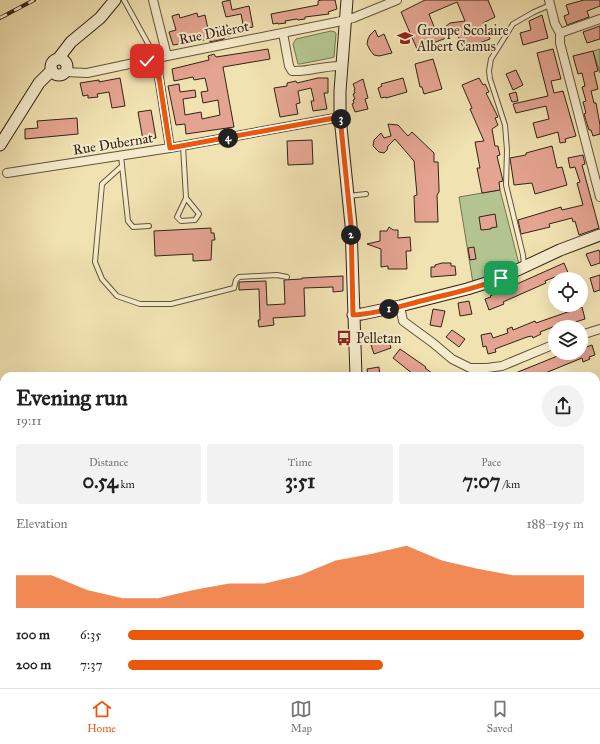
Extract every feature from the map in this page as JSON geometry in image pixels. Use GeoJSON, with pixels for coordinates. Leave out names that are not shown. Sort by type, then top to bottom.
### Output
{"type":"FeatureCollection","features":[{"type":"Feature","properties":{"kind":"street"},"geometry":{"type":"LineString","coordinates":[[0,145],[40,83],[52,70],[51,67],[53,62],[58,59],[71,42],[100,18],[114,0]]}},
{"type":"Feature","properties":{"kind":"street"},"geometry":{"type":"LineString","coordinates":[[153,0],[167,56]]}},
{"type":"Feature","properties":{"kind":"street"},"geometry":{"type":"LineString","coordinates":[[347,0],[340,91],[340,117],[351,225],[356,372]]}},
{"type":"Feature","properties":{"kind":"street","name":"Rue Diderot"},"geometry":{"type":"LineString","coordinates":[[65,72],[87,73],[345,21],[397,0]]}},
{"type":"Feature","properties":{"kind":"street"},"geometry":{"type":"LineString","coordinates":[[550,3],[555,24],[560,32],[560,43],[600,196]]}},
{"type":"Feature","properties":{"kind":"street"},"geometry":{"type":"LineString","coordinates":[[560,32],[600,19]]}},
{"type":"Feature","properties":{"kind":"street"},"geometry":{"type":"LineString","coordinates":[[283,33],[289,66],[292,71],[330,65],[342,66]]}},
{"type":"Feature","properties":{"kind":"street"},"geometry":{"type":"LineString","coordinates":[[156,58],[170,148]]}},
{"type":"Feature","properties":{"kind":"street"},"geometry":{"type":"LineString","coordinates":[[52,70],[58,75],[65,72],[66,65],[63,60],[58,59]]}},
{"type":"Feature","properties":{"kind":"street","name":"Rue Dubernat"},"geometry":{"type":"LineString","coordinates":[[7,173],[182,146],[340,117]]}},
{"type":"Feature","properties":{"kind":"street"},"geometry":{"type":"LineString","coordinates":[[353,315],[400,306],[496,280],[560,250],[600,235]]}},
{"type":"Feature","properties":{"kind":"street"},"geometry":{"type":"LineString","coordinates":[[400,306],[403,321],[434,343],[452,359],[470,368],[502,366],[548,347]]}},
{"type":"Feature","properties":{"kind":"street"},"geometry":{"type":"LineString","coordinates":[[588,333],[600,329]]}},
{"type":"Feature","properties":{"kind":"lane"},"geometry":{"type":"LineString","coordinates":[[124,0],[156,58]]}},
{"type":"Feature","properties":{"kind":"lane"},"geometry":{"type":"LineString","coordinates":[[524,267],[523,255],[506,185],[507,150],[505,126],[490,79],[489,71],[491,59],[514,24],[550,3]]}},
{"type":"Feature","properties":{"kind":"lane"},"geometry":{"type":"LineString","coordinates":[[182,146],[186,198],[177,217],[181,221],[195,220],[199,214],[186,198]]}},
{"type":"Feature","properties":{"kind":"lane"},"geometry":{"type":"LineString","coordinates":[[121,156],[128,221],[133,227],[149,226]]}},
{"type":"Feature","properties":{"kind":"lane"},"geometry":{"type":"LineString","coordinates":[[122,166],[102,184],[95,262],[102,279],[118,296],[140,304],[171,304],[234,288],[236,280],[239,277],[277,275],[287,277]]}},
{"type":"Feature","properties":{"kind":"lane"},"geometry":{"type":"LineString","coordinates":[[348,196],[366,194]]}},
{"type":"Feature","properties":{"kind":"lane"},"geometry":{"type":"LineString","coordinates":[[600,596],[600,616]]}},
{"type":"Feature","properties":{"kind":"green space"},"geometry":{"type":"Polygon","coordinates":[[[331,31],[335,32],[336,34],[334,57],[298,64],[293,44],[296,39],[331,31]]]}},
{"type":"Feature","properties":{"kind":"green space"},"geometry":{"type":"Polygon","coordinates":[[[600,49],[600,73],[593,51],[600,49]]]}},
{"type":"Feature","properties":{"kind":"green space"},"geometry":{"type":"Polygon","coordinates":[[[500,190],[519,264],[473,283],[459,197],[500,190]]]}},
{"type":"Feature","properties":{"kind":"building"},"geometry":{"type":"Polygon","coordinates":[[[230,0],[232,10],[249,6],[253,27],[244,29],[241,14],[226,17],[222,2],[230,0]]]}},
{"type":"Feature","properties":{"kind":"building"},"geometry":{"type":"Polygon","coordinates":[[[335,0],[337,9],[328,12],[329,14],[285,21],[286,23],[273,24],[271,14],[318,5],[318,1],[335,0]]]}},
{"type":"Feature","properties":{"kind":"building"},"geometry":{"type":"Polygon","coordinates":[[[425,0],[488,0],[495,17],[483,23],[490,39],[464,49],[457,34],[417,49],[401,12],[425,0]],[[457,2],[429,14],[437,34],[450,23],[465,21],[457,2]]]}},
{"type":"Feature","properties":{"kind":"building"},"geometry":{"type":"Polygon","coordinates":[[[584,0],[600,0],[600,6],[587,11],[589,17],[567,25],[564,16],[569,14],[566,5],[584,0]]]}},
{"type":"Feature","properties":{"kind":"building"},"geometry":{"type":"Polygon","coordinates":[[[197,13],[198,17],[205,15],[208,29],[227,25],[228,29],[232,28],[234,35],[210,42],[210,39],[173,45],[169,32],[176,30],[172,16],[179,14],[180,18],[197,13]]]}},
{"type":"Feature","properties":{"kind":"building"},"geometry":{"type":"Polygon","coordinates":[[[542,15],[548,38],[523,45],[520,33],[531,30],[529,21],[542,15]]]}},
{"type":"Feature","properties":{"kind":"building"},"geometry":{"type":"Polygon","coordinates":[[[600,26],[600,39],[587,43],[583,32],[600,26]]]}},
{"type":"Feature","properties":{"kind":"building"},"geometry":{"type":"Polygon","coordinates":[[[375,30],[378,37],[384,34],[392,53],[379,56],[374,55],[370,50],[367,44],[368,39],[375,30]]]}},
{"type":"Feature","properties":{"kind":"building"},"geometry":{"type":"Polygon","coordinates":[[[268,49],[270,59],[223,67],[234,127],[186,134],[185,124],[176,125],[168,86],[179,84],[180,92],[195,90],[196,97],[183,99],[185,115],[201,112],[202,119],[220,115],[218,100],[203,103],[201,92],[208,91],[205,78],[194,80],[193,77],[174,81],[172,69],[209,60],[208,56],[214,54],[216,57],[268,49]]]}},
{"type":"Feature","properties":{"kind":"building"},"geometry":{"type":"Polygon","coordinates":[[[553,49],[561,79],[551,81],[554,93],[563,91],[576,136],[565,139],[566,142],[560,143],[558,132],[537,138],[533,123],[549,119],[546,106],[516,113],[513,104],[548,96],[537,53],[553,49]]]}},
{"type":"Feature","properties":{"kind":"building"},"geometry":{"type":"Polygon","coordinates":[[[593,51],[598,71],[594,72],[598,89],[591,91],[594,103],[596,103],[600,134],[593,136],[591,130],[589,130],[584,114],[586,113],[583,102],[586,101],[582,87],[585,86],[582,73],[578,74],[573,56],[593,51]]]}},
{"type":"Feature","properties":{"kind":"building"},"geometry":{"type":"Polygon","coordinates":[[[433,59],[442,89],[424,94],[422,87],[420,87],[415,64],[433,59]]]}},
{"type":"Feature","properties":{"kind":"building"},"geometry":{"type":"Polygon","coordinates":[[[516,70],[523,85],[513,90],[506,74],[516,70]]]}},
{"type":"Feature","properties":{"kind":"building"},"geometry":{"type":"Polygon","coordinates":[[[120,78],[125,106],[112,108],[109,92],[97,94],[98,97],[88,98],[88,95],[83,96],[80,83],[99,80],[99,82],[120,78]]]}},
{"type":"Feature","properties":{"kind":"building"},"geometry":{"type":"Polygon","coordinates":[[[318,78],[328,78],[328,93],[324,93],[327,109],[313,111],[311,101],[314,101],[311,88],[298,91],[300,103],[296,104],[298,114],[280,117],[274,88],[287,86],[287,83],[296,81],[297,83],[318,78]]]}},
{"type":"Feature","properties":{"kind":"building"},"geometry":{"type":"Polygon","coordinates":[[[403,78],[407,92],[381,98],[378,88],[382,86],[381,84],[403,78]]]}},
{"type":"Feature","properties":{"kind":"building"},"geometry":{"type":"Polygon","coordinates":[[[479,78],[483,85],[485,84],[489,92],[486,93],[498,117],[495,118],[498,125],[492,129],[495,146],[498,146],[500,155],[497,156],[503,181],[499,182],[500,190],[482,193],[477,168],[480,168],[475,142],[484,141],[470,109],[472,108],[462,85],[479,78]]]}},
{"type":"Feature","properties":{"kind":"building"},"geometry":{"type":"Polygon","coordinates":[[[363,79],[368,98],[365,99],[368,109],[355,112],[352,104],[354,103],[353,100],[355,99],[353,94],[355,93],[355,89],[353,84],[363,79]]]}},
{"type":"Feature","properties":{"kind":"building"},"geometry":{"type":"Polygon","coordinates":[[[516,92],[518,101],[512,102],[509,94],[516,92]]]}},
{"type":"Feature","properties":{"kind":"building"},"geometry":{"type":"Polygon","coordinates":[[[151,110],[156,138],[143,140],[138,112],[151,110]]]}},
{"type":"Feature","properties":{"kind":"building"},"geometry":{"type":"Polygon","coordinates":[[[77,118],[78,134],[25,139],[25,129],[38,128],[37,121],[77,118]]]}},
{"type":"Feature","properties":{"kind":"building"},"geometry":{"type":"Polygon","coordinates":[[[388,124],[398,125],[408,136],[412,132],[434,153],[434,162],[438,162],[438,222],[415,222],[414,196],[417,195],[414,161],[395,139],[384,153],[379,152],[373,146],[374,140],[381,133],[384,138],[391,136],[388,124]]]}},
{"type":"Feature","properties":{"kind":"building"},"geometry":{"type":"Polygon","coordinates":[[[312,140],[313,164],[288,165],[287,141],[312,140]]]}},
{"type":"Feature","properties":{"kind":"building"},"geometry":{"type":"Polygon","coordinates":[[[552,146],[557,168],[562,167],[567,185],[535,194],[532,183],[514,185],[510,158],[526,155],[526,153],[552,146]]]}},
{"type":"Feature","properties":{"kind":"building"},"geometry":{"type":"Polygon","coordinates":[[[583,155],[585,164],[582,165],[599,228],[579,235],[575,221],[573,222],[572,218],[549,224],[550,227],[521,234],[518,220],[561,207],[562,210],[583,205],[577,183],[580,182],[575,167],[570,168],[568,158],[583,155]]]}},
{"type":"Feature","properties":{"kind":"building"},"geometry":{"type":"Polygon","coordinates":[[[495,214],[497,227],[481,230],[479,217],[495,214]]]}},
{"type":"Feature","properties":{"kind":"building"},"geometry":{"type":"Polygon","coordinates":[[[389,227],[393,230],[398,230],[398,238],[410,237],[411,251],[406,251],[407,269],[388,269],[388,266],[381,267],[381,249],[367,244],[380,241],[380,231],[387,231],[389,227]]]}},
{"type":"Feature","properties":{"kind":"building"},"geometry":{"type":"Polygon","coordinates":[[[211,228],[211,233],[214,233],[215,240],[212,240],[211,260],[193,261],[193,254],[155,256],[154,231],[211,228]]]}},
{"type":"Feature","properties":{"kind":"building"},"geometry":{"type":"Polygon","coordinates":[[[474,247],[476,259],[470,260],[468,248],[474,247]]]}},
{"type":"Feature","properties":{"kind":"building"},"geometry":{"type":"Polygon","coordinates":[[[599,250],[600,263],[591,266],[586,254],[599,250]]]}},
{"type":"Feature","properties":{"kind":"building"},"geometry":{"type":"Polygon","coordinates":[[[451,263],[451,266],[455,266],[456,275],[431,277],[431,267],[435,267],[435,265],[451,263]]]}},
{"type":"Feature","properties":{"kind":"building"},"geometry":{"type":"Polygon","coordinates":[[[564,263],[568,272],[548,272],[548,280],[545,281],[546,283],[503,302],[504,304],[489,310],[485,299],[491,297],[490,296],[564,263]]]}},
{"type":"Feature","properties":{"kind":"building"},"geometry":{"type":"Polygon","coordinates":[[[600,275],[600,290],[594,292],[590,278],[600,275]]]}},
{"type":"Feature","properties":{"kind":"building"},"geometry":{"type":"Polygon","coordinates":[[[343,276],[343,291],[333,292],[333,287],[304,288],[305,316],[273,318],[274,325],[259,327],[259,289],[239,290],[239,282],[266,281],[267,305],[285,304],[284,280],[343,276]]]}},
{"type":"Feature","properties":{"kind":"building"},"geometry":{"type":"Polygon","coordinates":[[[469,301],[472,314],[460,316],[458,303],[469,301]]]}},
{"type":"Feature","properties":{"kind":"building"},"geometry":{"type":"Polygon","coordinates":[[[433,309],[445,311],[441,327],[430,325],[433,309]]]}},
{"type":"Feature","properties":{"kind":"building"},"geometry":{"type":"Polygon","coordinates":[[[568,312],[583,312],[585,319],[548,320],[548,329],[540,332],[541,334],[533,338],[532,336],[527,337],[495,349],[496,352],[488,354],[486,346],[483,347],[481,335],[491,333],[493,338],[508,333],[507,329],[512,327],[513,330],[535,321],[536,323],[568,312]]]}},
{"type":"Feature","properties":{"kind":"building"},"geometry":{"type":"Polygon","coordinates":[[[452,330],[465,339],[459,347],[446,337],[452,330]]]}},
{"type":"Feature","properties":{"kind":"building"},"geometry":{"type":"Polygon","coordinates":[[[388,338],[391,348],[374,354],[371,345],[388,338]]]}},
{"type":"Feature","properties":{"kind":"building"},"geometry":{"type":"Polygon","coordinates":[[[592,345],[595,355],[589,357],[590,359],[588,360],[588,346],[592,345]]]}},
{"type":"Feature","properties":{"kind":"building"},"geometry":{"type":"Polygon","coordinates":[[[400,349],[426,367],[425,368],[430,372],[410,372],[393,358],[400,349]]]}},
{"type":"Feature","properties":{"kind":"building"},"geometry":{"type":"Polygon","coordinates":[[[548,360],[577,360],[548,372],[518,372],[548,360]]]}},
{"type":"Feature","properties":{"kind":"building"},"geometry":{"type":"Polygon","coordinates":[[[379,367],[380,372],[367,372],[367,369],[379,367]]]}},
{"type":"Feature","properties":{"kind":"railway"},"geometry":{"type":"LineString","coordinates":[[0,18],[34,0]]}},
{"type":"Feature","properties":{"kind":"place","name":"Groupe Scolaire Albert Camus"},"geometry":{"type":"Point","coordinates":[405,38]}},
{"type":"Feature","properties":{"kind":"place","name":"Pelletan"},"geometry":{"type":"Point","coordinates":[344,338]}},
{"type":"Feature","properties":{"kind":"route"},"geometry":{"type":"LineString","coordinates":[[147,61],[156,58],[170,148],[340,117],[351,225],[353,315],[400,306],[467,289],[501,278]]}}]}
